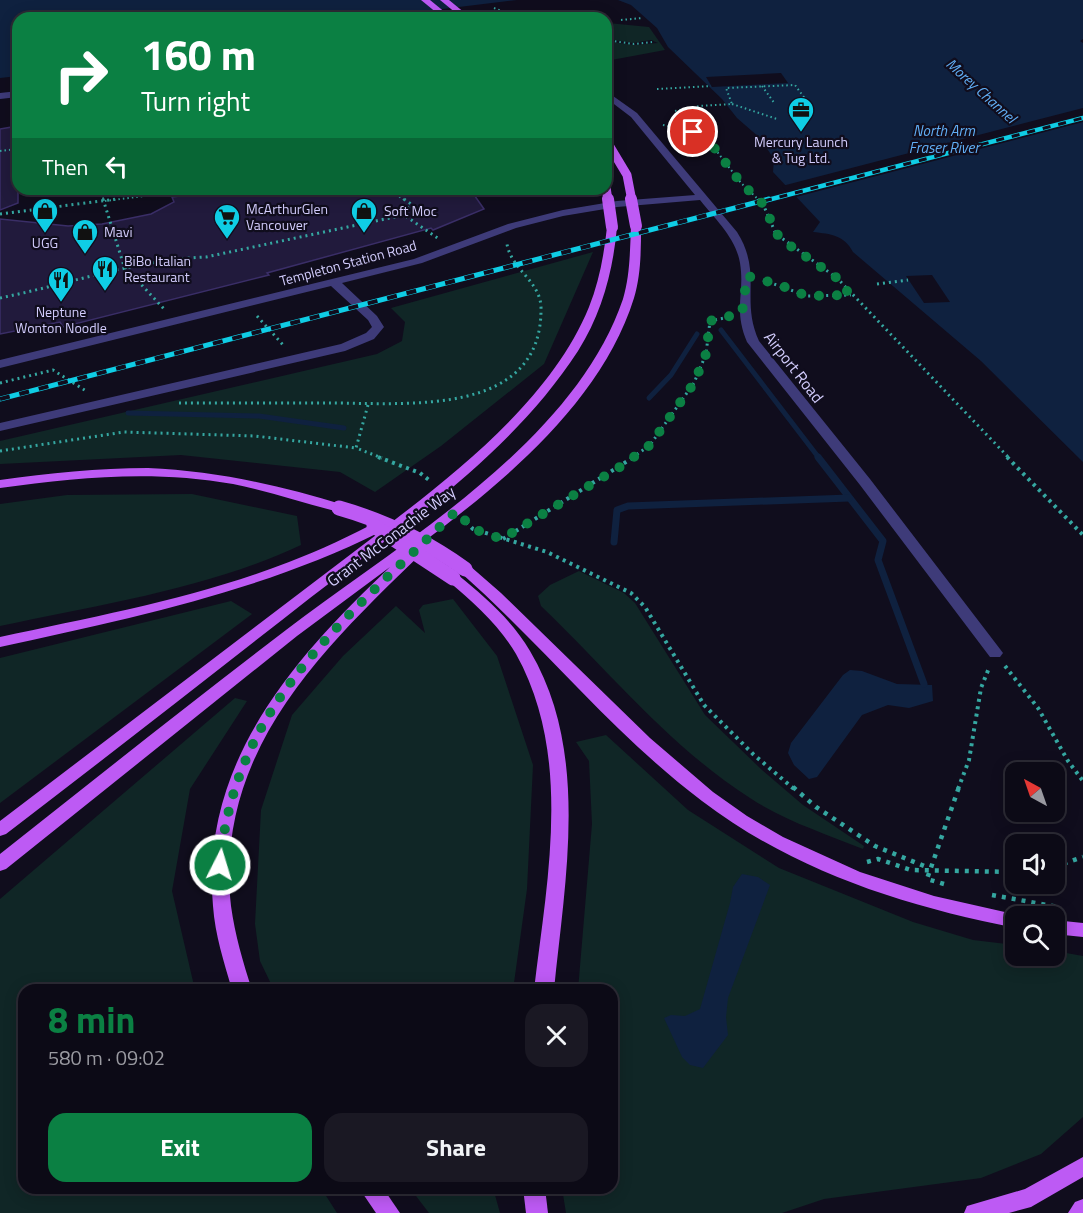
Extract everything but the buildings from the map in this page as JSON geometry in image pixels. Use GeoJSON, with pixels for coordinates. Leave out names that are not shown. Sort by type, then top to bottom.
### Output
{"type":"FeatureCollection","features":[{"type":"Feature","properties":{"kind":"main road"},"geometry":{"type":"LineString","coordinates":[[425,0],[440,12]]}},
{"type":"Feature","properties":{"kind":"main road"},"geometry":{"type":"LineString","coordinates":[[444,0],[459,12]]}},
{"type":"Feature","properties":{"kind":"main road","name":"Grant McConachie Way"},"geometry":{"type":"LineString","coordinates":[[0,864],[336,599],[456,511],[527,448],[562,409],[592,369],[613,334],[628,300],[634,268],[636,226],[627,175],[612,150]]}},
{"type":"Feature","properties":{"kind":"main road","name":"Grant McConachie Way"},"geometry":{"type":"LineString","coordinates":[[0,830],[442,489],[516,422],[549,384],[574,349],[591,316],[608,266],[612,214],[608,195]]}},
{"type":"Feature","properties":{"kind":"main road"},"geometry":{"type":"LineString","coordinates":[[0,484],[49,477],[108,473],[197,475],[277,489],[339,507],[459,573],[530,627],[655,751],[707,796],[772,839],[853,877],[948,907],[1005,919]]}},
{"type":"Feature","properties":{"kind":"main road"},"geometry":{"type":"LineString","coordinates":[[0,642],[191,598],[284,570],[329,552],[369,532],[442,489]]}},
{"type":"Feature","properties":{"kind":"main road"},"geometry":{"type":"LineString","coordinates":[[240,984],[228,948],[223,922],[220,865],[228,810],[250,747],[281,694],[300,669],[456,511]]}},
{"type":"Feature","properties":{"kind":"main road"},"geometry":{"type":"LineString","coordinates":[[459,573],[492,611],[523,653],[536,678],[554,730],[560,788],[560,824],[545,984]]}},
{"type":"Feature","properties":{"kind":"main road"},"geometry":{"type":"LineString","coordinates":[[1065,928],[1083,930]]}},
{"type":"Feature","properties":{"kind":"main road"},"geometry":{"type":"LineString","coordinates":[[975,1213],[1031,1197],[1083,1166]]}},
{"type":"Feature","properties":{"kind":"main road"},"geometry":{"type":"LineString","coordinates":[[375,1194],[389,1213]]}},
{"type":"Feature","properties":{"kind":"main road"},"geometry":{"type":"LineString","coordinates":[[535,1194],[537,1213]]}},
{"type":"Feature","properties":{"kind":"main road"},"geometry":{"type":"LineString","coordinates":[[1079,1213],[1083,1209]]}},
{"type":"Feature","properties":{"kind":"street","name":"Airport Road"},"geometry":{"type":"LineString","coordinates":[[612,98],[634,114],[739,243],[744,254],[747,276],[742,313],[747,332],[753,342],[865,482],[995,653]]}},
{"type":"Feature","properties":{"kind":"street","name":"Templeton Station Road"},"geometry":{"type":"LineString","coordinates":[[0,364],[418,261],[512,226],[563,213],[617,204],[703,197]]}},
{"type":"Feature","properties":{"kind":"street"},"geometry":{"type":"LineString","coordinates":[[0,428],[345,346],[370,336],[378,327],[373,318],[335,283]]}},
{"type":"Feature","properties":{"kind":"path"},"geometry":{"type":"LineString","coordinates":[[494,8],[504,12]]}},
{"type":"Feature","properties":{"kind":"path"},"geometry":{"type":"LineString","coordinates":[[621,20],[642,18]]}},
{"type":"Feature","properties":{"kind":"path"},"geometry":{"type":"LineString","coordinates":[[612,41],[634,44],[652,42]]}},
{"type":"Feature","properties":{"kind":"path"},"geometry":{"type":"LineString","coordinates":[[732,104],[726,88],[795,85],[806,100]]}},
{"type":"Feature","properties":{"kind":"path"},"geometry":{"type":"LineString","coordinates":[[657,89],[711,86]]}},
{"type":"Feature","properties":{"kind":"path"},"geometry":{"type":"LineString","coordinates":[[762,86],[774,104]]}},
{"type":"Feature","properties":{"kind":"path"},"geometry":{"type":"LineString","coordinates":[[675,111],[699,106],[732,104],[777,119]]}},
{"type":"Feature","properties":{"kind":"path"},"geometry":{"type":"LineString","coordinates":[[634,114],[703,138],[741,183],[763,204],[782,240],[837,278],[850,295],[1083,535]]}},
{"type":"Feature","properties":{"kind":"path"},"geometry":{"type":"LineString","coordinates":[[102,195],[124,266],[165,310]]}},
{"type":"Feature","properties":{"kind":"path"},"geometry":{"type":"LineString","coordinates":[[0,214],[152,195]]}},
{"type":"Feature","properties":{"kind":"path"},"geometry":{"type":"LineString","coordinates":[[0,298],[36,292],[124,266],[175,256],[206,257],[405,215],[411,204],[397,195]]}},
{"type":"Feature","properties":{"kind":"path"},"geometry":{"type":"LineString","coordinates":[[405,215],[423,230],[442,241]]}},
{"type":"Feature","properties":{"kind":"path"},"geometry":{"type":"LineString","coordinates":[[178,403],[368,405],[433,403],[459,399],[507,379],[523,366],[534,352],[542,308],[538,291],[507,249],[506,242],[513,238]]}},
{"type":"Feature","properties":{"kind":"path"},"geometry":{"type":"LineString","coordinates":[[747,276],[777,284],[807,296],[850,295]]}},
{"type":"Feature","properties":{"kind":"path"},"geometry":{"type":"LineString","coordinates":[[877,284],[889,280],[908,280]]}},
{"type":"Feature","properties":{"kind":"path"},"geometry":{"type":"LineString","coordinates":[[502,539],[623,465],[650,445],[694,383],[706,354],[710,321],[742,313]]}},
{"type":"Feature","properties":{"kind":"path"},"geometry":{"type":"LineString","coordinates":[[0,383],[53,370],[88,392]]}},
{"type":"Feature","properties":{"kind":"path"},"geometry":{"type":"LineString","coordinates":[[356,448],[368,405]]}},
{"type":"Feature","properties":{"kind":"path"},"geometry":{"type":"LineString","coordinates":[[0,451],[124,432],[255,436],[356,448],[420,473],[442,489]]}},
{"type":"Feature","properties":{"kind":"path"},"geometry":{"type":"LineString","coordinates":[[456,511],[473,529],[547,552],[631,593],[645,607],[704,705],[753,754],[816,807],[865,840],[929,868],[1005,871]]}},
{"type":"Feature","properties":{"kind":"path"},"geometry":{"type":"LineString","coordinates":[[995,653],[1038,708],[1068,761],[1083,781]]}},
{"type":"Feature","properties":{"kind":"path"},"geometry":{"type":"LineString","coordinates":[[947,885],[927,879],[929,868],[969,760],[981,688],[995,653]]}},
{"type":"Feature","properties":{"kind":"path"},"geometry":{"type":"LineString","coordinates":[[1065,864],[1083,857]]}},
{"type":"Feature","properties":{"kind":"path"},"geometry":{"type":"LineString","coordinates":[[988,894],[1054,906]]}},
{"type":"Feature","properties":{"kind":"green space"},"geometry":{"type":"Polygon","coordinates":[[[612,23],[649,27],[665,50],[612,60],[612,42],[634,45],[658,43],[651,40],[633,43],[612,40],[612,23]]]}},
{"type":"Feature","properties":{"kind":"green space"},"geometry":{"type":"Polygon","coordinates":[[[593,252],[544,364],[441,446],[375,492],[340,472],[181,455],[0,464],[0,441],[377,354],[402,341],[405,322],[391,308],[593,252]]]}},
{"type":"Feature","properties":{"kind":"green space"},"geometry":{"type":"Polygon","coordinates":[[[192,494],[297,516],[301,545],[229,573],[191,584],[0,626],[0,504],[67,495],[192,494]]]}},
{"type":"Feature","properties":{"kind":"green space"},"geometry":{"type":"Polygon","coordinates":[[[579,571],[624,593],[635,603],[705,715],[762,770],[803,805],[864,846],[863,849],[791,820],[750,798],[693,756],[641,707],[541,606],[538,596],[550,585],[579,571]]]}},
{"type":"Feature","properties":{"kind":"green space"},"geometry":{"type":"Polygon","coordinates":[[[453,599],[497,656],[533,765],[527,889],[514,984],[271,984],[260,961],[255,924],[261,810],[292,715],[343,656],[396,606],[425,633],[419,610],[423,605],[453,599]]]}},
{"type":"Feature","properties":{"kind":"green space"},"geometry":{"type":"Polygon","coordinates":[[[231,601],[252,614],[0,803],[0,658],[231,601]]]}},
{"type":"Feature","properties":{"kind":"green space"},"geometry":{"type":"Polygon","coordinates":[[[235,698],[247,701],[190,789],[172,891],[194,984],[18,984],[18,1194],[325,1194],[337,1213],[0,1213],[0,899],[235,698]]]}},
{"type":"Feature","properties":{"kind":"green space"},"geometry":{"type":"Polygon","coordinates":[[[606,735],[688,810],[779,868],[913,922],[973,940],[1005,944],[1005,966],[1065,966],[1065,953],[1083,956],[1083,1117],[1041,1154],[981,1178],[824,1199],[782,1213],[566,1213],[563,1194],[618,1194],[618,984],[579,984],[592,824],[589,761],[576,742],[606,735]]]}},
{"type":"Feature","properties":{"kind":"green space"},"geometry":{"type":"Polygon","coordinates":[[[415,1194],[495,1194],[500,1213],[429,1213],[415,1194]]]}},
{"type":"Feature","properties":{"kind":"water"},"geometry":{"type":"Polygon","coordinates":[[[0,0],[517,0],[418,12],[12,12],[12,77],[0,78],[0,0]]]}},
{"type":"Feature","properties":{"kind":"water","name":"North Arm Fraser River"},"geometry":{"type":"Polygon","coordinates":[[[618,0],[1083,0],[1083,39],[1080,41],[1083,43],[1083,462],[981,361],[853,252],[845,242],[831,235],[813,232],[820,222],[773,172],[774,159],[760,138],[737,118],[722,99],[668,47],[657,28],[631,5],[618,0]]]}},
{"type":"Feature","properties":{"kind":"water"},"geometry":{"type":"Polygon","coordinates":[[[850,670],[862,671],[897,684],[932,685],[933,701],[909,708],[888,705],[862,715],[817,777],[809,779],[794,765],[788,753],[791,743],[843,675],[850,670]]]}},
{"type":"Feature","properties":{"kind":"water"},"geometry":{"type":"Polygon","coordinates":[[[742,874],[758,877],[770,885],[728,998],[726,1017],[728,1035],[703,1068],[690,1065],[682,1057],[664,1018],[671,1015],[685,1016],[700,1009],[733,887],[742,874]]]}},
{"type":"Feature","properties":{"kind":"pier"},"geometry":{"type":"Polygon","coordinates":[[[781,73],[788,83],[712,87],[706,77],[781,73]]]}},
{"type":"Feature","properties":{"kind":"pier"},"geometry":{"type":"Polygon","coordinates":[[[1083,108],[1083,122],[792,198],[782,186],[1083,108]]]}},
{"type":"Feature","properties":{"kind":"pier"},"geometry":{"type":"Polygon","coordinates":[[[932,275],[950,302],[924,303],[906,276],[932,275]]]}},
{"type":"Feature","properties":{"kind":"waterway"},"geometry":{"type":"LineString","coordinates":[[721,330],[819,458]]}},
{"type":"Feature","properties":{"kind":"waterway"},"geometry":{"type":"LineString","coordinates":[[649,398],[671,375],[697,334]]}},
{"type":"Feature","properties":{"kind":"waterway"},"geometry":{"type":"LineString","coordinates":[[128,413],[259,416],[344,428]]}},
{"type":"Feature","properties":{"kind":"waterway"},"geometry":{"type":"LineString","coordinates":[[818,457],[883,541],[878,560],[924,684]]}},
{"type":"Feature","properties":{"kind":"waterway"},"geometry":{"type":"LineString","coordinates":[[614,542],[617,510],[628,506],[849,498]]}},
{"type":"Feature","properties":{"kind":"railway"},"geometry":{"type":"LineString","coordinates":[[764,201],[1083,118]]}},
{"type":"Feature","properties":{"kind":"railway"},"geometry":{"type":"LineString","coordinates":[[0,399],[769,199]]}},
{"type":"Feature","properties":{"kind":"place","name":"Mercury Launch & Tug Ltd."},"geometry":{"type":"Point","coordinates":[801,133]}},
{"type":"Feature","properties":{"kind":"place","name":"UGG"},"geometry":{"type":"Point","coordinates":[45,234]}},
{"type":"Feature","properties":{"kind":"place","name":"Soft Moc"},"geometry":{"type":"Point","coordinates":[364,234]}},
{"type":"Feature","properties":{"kind":"place","name":"McArthurGlen Vancouver"},"geometry":{"type":"Point","coordinates":[227,240]}},
{"type":"Feature","properties":{"kind":"place","name":"Mavi"},"geometry":{"type":"Point","coordinates":[85,255]}},
{"type":"Feature","properties":{"kind":"place","name":"BiBo Italian Restaurant"},"geometry":{"type":"Point","coordinates":[105,292]}},
{"type":"Feature","properties":{"kind":"place","name":"Neptune Wonton Noodle"},"geometry":{"type":"Point","coordinates":[61,303]}},
{"type":"Feature","properties":{"kind":"route"},"geometry":{"type":"LineString","coordinates":[[220,865],[228,810],[235,786],[254,738],[281,694],[321,646],[456,511],[473,529],[502,539],[623,465],[650,445],[694,383],[706,354],[710,321],[742,313],[747,276],[777,284],[807,296],[850,295],[837,278],[782,240],[763,204],[741,183],[712,145],[693,132]]}},
{"type":"Feature","properties":{"kind":"water label","name":"Morey Channel"},"geometry":{"type":"Point","coordinates":[981,91]}}]}
